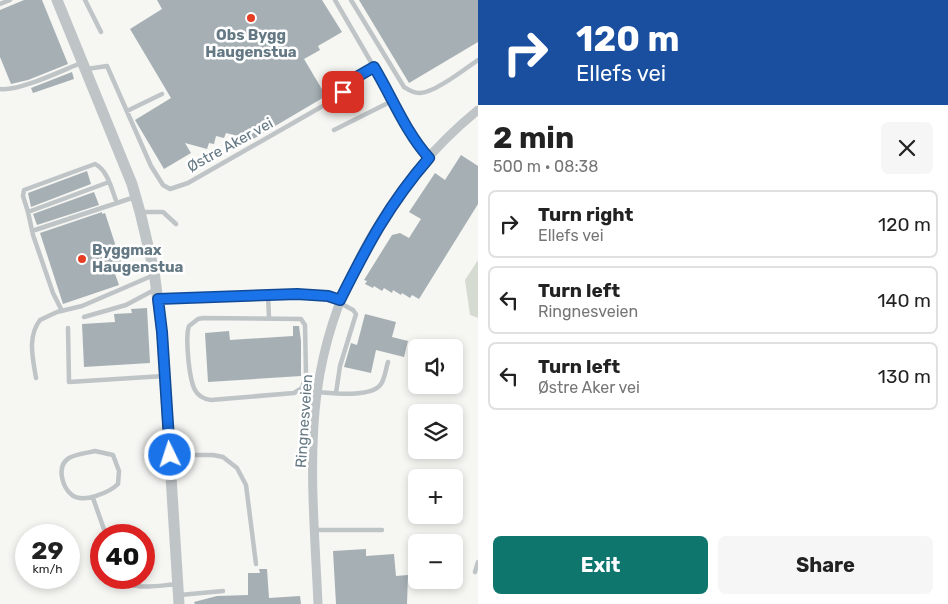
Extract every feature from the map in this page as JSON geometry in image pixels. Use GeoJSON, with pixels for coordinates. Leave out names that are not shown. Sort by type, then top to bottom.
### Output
{"type":"FeatureCollection","features":[{"type":"Feature","properties":{"kind":"street"},"geometry":{"type":"LineString","coordinates":[[58,0],[124,162],[136,197],[155,275],[166,375],[178,594]]}},
{"type":"Feature","properties":{"kind":"street","name":"Ringnesveien"},"geometry":{"type":"LineString","coordinates":[[318,604],[313,468],[317,392],[331,328],[340,302],[368,244],[382,220],[412,177],[450,135],[478,110]]}},
{"type":"Feature","properties":{"kind":"street"},"geometry":{"type":"LineString","coordinates":[[157,294],[316,295],[328,296],[340,302]]}},
{"type":"Feature","properties":{"kind":"lane"},"geometry":{"type":"LineString","coordinates":[[0,4],[10,0]]}},
{"type":"Feature","properties":{"kind":"lane"},"geometry":{"type":"LineString","coordinates":[[85,0],[101,32]]}},
{"type":"Feature","properties":{"kind":"lane"},"geometry":{"type":"LineString","coordinates":[[336,0],[395,107],[429,158]]}},
{"type":"Feature","properties":{"kind":"lane"},"geometry":{"type":"LineString","coordinates":[[351,0],[404,87],[413,92],[420,94],[429,92],[478,60]]}},
{"type":"Feature","properties":{"kind":"lane"},"geometry":{"type":"LineString","coordinates":[[0,90],[20,87],[84,66]]}},
{"type":"Feature","properties":{"kind":"lane","name":"Østre Aker vei"},"geometry":{"type":"LineString","coordinates":[[84,66],[106,66],[151,166],[163,185],[168,188],[175,188],[234,158],[321,107],[343,92],[355,78],[374,67]]}},
{"type":"Feature","properties":{"kind":"lane"},"geometry":{"type":"LineString","coordinates":[[127,111],[162,94]]}},
{"type":"Feature","properties":{"kind":"lane"},"geometry":{"type":"LineString","coordinates":[[334,130],[392,100]]}},
{"type":"Feature","properties":{"kind":"lane"},"geometry":{"type":"LineString","coordinates":[[62,311],[53,293],[32,231],[23,193],[26,188],[92,164],[99,166],[109,182],[117,203]]}},
{"type":"Feature","properties":{"kind":"lane"},"geometry":{"type":"LineString","coordinates":[[28,212],[109,182]]}},
{"type":"Feature","properties":{"kind":"lane"},"geometry":{"type":"LineString","coordinates":[[32,231],[136,197]]}},
{"type":"Feature","properties":{"kind":"lane"},"geometry":{"type":"LineString","coordinates":[[140,212],[162,212],[176,224]]}},
{"type":"Feature","properties":{"kind":"lane"},"geometry":{"type":"LineString","coordinates":[[36,378],[32,348],[34,331],[37,324],[44,317],[82,306],[155,275]]}},
{"type":"Feature","properties":{"kind":"lane"},"geometry":{"type":"LineString","coordinates":[[84,317],[157,294]]}},
{"type":"Feature","properties":{"kind":"lane"},"geometry":{"type":"LineString","coordinates":[[268,296],[269,318]]}},
{"type":"Feature","properties":{"kind":"lane"},"geometry":{"type":"LineString","coordinates":[[336,393],[340,366],[356,314],[340,302]]}},
{"type":"Feature","properties":{"kind":"lane"},"geometry":{"type":"LineString","coordinates":[[203,318],[269,318],[298,318],[304,322],[306,375],[302,388],[294,393],[211,400],[206,400],[197,393],[192,384],[187,338],[189,326],[198,319],[203,318]]}},
{"type":"Feature","properties":{"kind":"lane"},"geometry":{"type":"LineString","coordinates":[[68,328],[69,382],[166,375]]}},
{"type":"Feature","properties":{"kind":"lane"},"geometry":{"type":"LineString","coordinates":[[317,392],[361,393],[378,388],[383,382],[388,362]]}},
{"type":"Feature","properties":{"kind":"lane"},"geometry":{"type":"LineString","coordinates":[[95,451],[110,453],[116,460],[120,481],[115,487],[93,498],[75,497],[71,494],[63,482],[62,467],[70,457],[95,451]]}},
{"type":"Feature","properties":{"kind":"lane"},"geometry":{"type":"LineString","coordinates":[[170,455],[213,455],[223,457],[237,468],[246,484],[256,564]]}},
{"type":"Feature","properties":{"kind":"lane"},"geometry":{"type":"LineString","coordinates":[[93,498],[102,524]]}},
{"type":"Feature","properties":{"kind":"lane"},"geometry":{"type":"LineString","coordinates":[[315,530],[382,530]]}},
{"type":"Feature","properties":{"kind":"lane"},"geometry":{"type":"LineString","coordinates":[[475,572],[478,562]]}},
{"type":"Feature","properties":{"kind":"lane"},"geometry":{"type":"LineString","coordinates":[[151,589],[178,594],[223,591]]}},
{"type":"Feature","properties":{"kind":"shaded area"},"geometry":{"type":"Polygon","coordinates":[[[478,260],[478,318],[470,315],[465,280],[478,260]]]}},
{"type":"Feature","properties":{"kind":"building"},"geometry":{"type":"Polygon","coordinates":[[[24,0],[42,0],[68,64],[28,80],[11,84],[0,57],[0,10],[24,0]]]}},
{"type":"Feature","properties":{"kind":"building"},"geometry":{"type":"Polygon","coordinates":[[[157,0],[322,0],[342,32],[318,46],[320,50],[304,59],[326,96],[243,145],[238,136],[226,133],[224,138],[216,136],[214,144],[209,143],[207,149],[185,143],[191,153],[164,169],[135,120],[171,98],[130,29],[162,9],[157,0]]]}},
{"type":"Feature","properties":{"kind":"building"},"geometry":{"type":"Polygon","coordinates":[[[359,0],[478,0],[478,42],[409,83],[359,0]]]}},
{"type":"Feature","properties":{"kind":"building"},"geometry":{"type":"Polygon","coordinates":[[[72,72],[74,79],[33,93],[31,88],[72,72]]]}},
{"type":"Feature","properties":{"kind":"building"},"geometry":{"type":"Polygon","coordinates":[[[461,155],[478,166],[478,204],[419,299],[412,295],[410,298],[402,293],[401,295],[393,290],[392,293],[384,288],[382,291],[374,286],[373,288],[365,284],[367,281],[364,280],[392,235],[400,233],[409,238],[421,219],[409,212],[435,173],[445,180],[461,155]]]}},
{"type":"Feature","properties":{"kind":"building"},"geometry":{"type":"Polygon","coordinates":[[[87,171],[91,184],[31,207],[28,193],[87,171]]]}},
{"type":"Feature","properties":{"kind":"building"},"geometry":{"type":"Polygon","coordinates":[[[94,192],[99,205],[37,225],[33,214],[94,192]]]}},
{"type":"Feature","properties":{"kind":"building"},"geometry":{"type":"Polygon","coordinates":[[[102,212],[102,214],[105,213],[123,268],[114,271],[119,285],[63,304],[40,233],[102,212]]]}},
{"type":"Feature","properties":{"kind":"building"},"geometry":{"type":"Polygon","coordinates":[[[147,308],[150,363],[84,367],[82,324],[115,322],[114,314],[132,313],[131,309],[147,308]]]}},
{"type":"Feature","properties":{"kind":"building"},"geometry":{"type":"Polygon","coordinates":[[[365,314],[396,322],[392,337],[408,341],[404,357],[376,350],[371,373],[344,367],[351,343],[357,345],[365,314]]]}},
{"type":"Feature","properties":{"kind":"building"},"geometry":{"type":"Polygon","coordinates":[[[293,326],[299,326],[301,376],[208,382],[205,333],[229,331],[230,340],[293,336],[293,326]]]}},
{"type":"Feature","properties":{"kind":"building"},"geometry":{"type":"Polygon","coordinates":[[[366,549],[366,556],[394,554],[396,576],[408,575],[407,604],[336,604],[333,551],[366,549]]]}},
{"type":"Feature","properties":{"kind":"building"},"geometry":{"type":"Polygon","coordinates":[[[259,569],[267,569],[269,598],[300,596],[301,604],[195,604],[194,602],[217,596],[248,595],[248,573],[260,573],[259,569]]]}},
{"type":"Feature","properties":{"kind":"place","name":"Obs Bygg Haugenstua"},"geometry":{"type":"Point","coordinates":[251,18]}},
{"type":"Feature","properties":{"kind":"place","name":"Byggmax Haugenstua"},"geometry":{"type":"Point","coordinates":[82,259]}},
{"type":"Feature","properties":{"kind":"route"},"geometry":{"type":"LineString","coordinates":[[170,455],[166,375],[158,299],[297,294],[328,296],[340,300],[382,220],[396,198],[429,158],[395,107],[389,92],[374,67],[355,78],[343,92]]}}]}
